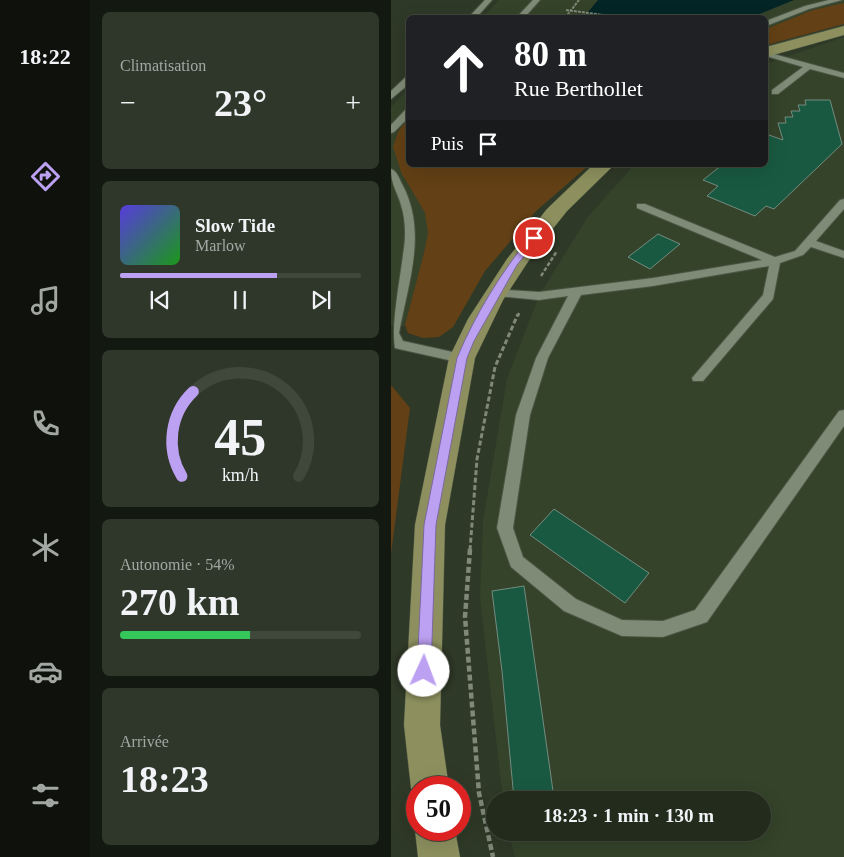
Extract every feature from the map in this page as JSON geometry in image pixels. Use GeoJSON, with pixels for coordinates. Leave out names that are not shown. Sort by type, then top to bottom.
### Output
{"type":"FeatureCollection","features":[{"type":"Feature","properties":{"kind":"main road"},"geometry":{"type":"LineString","coordinates":[[768,52],[844,30]]}},
{"type":"Feature","properties":{"kind":"main road"},"geometry":{"type":"LineString","coordinates":[[428,776],[422,725],[430,525],[462,358],[469,341],[513,264],[555,212],[602,167]]}},
{"type":"Feature","properties":{"kind":"main road"},"geometry":{"type":"LineString","coordinates":[[437,841],[439,857]]}},
{"type":"Feature","properties":{"kind":"lane"},"geometry":{"type":"LineString","coordinates":[[474,15],[489,0]]}},
{"type":"Feature","properties":{"kind":"lane"},"geometry":{"type":"LineString","coordinates":[[522,15],[537,0]]}},
{"type":"Feature","properties":{"kind":"lane"},"geometry":{"type":"LineString","coordinates":[[768,23],[807,7],[839,0]]}},
{"type":"Feature","properties":{"kind":"lane"},"geometry":{"type":"LineString","coordinates":[[768,54],[844,76]]}},
{"type":"Feature","properties":{"kind":"lane"},"geometry":{"type":"LineString","coordinates":[[775,92],[810,65]]}},
{"type":"Feature","properties":{"kind":"lane"},"geometry":{"type":"LineString","coordinates":[[391,96],[406,82]]}},
{"type":"Feature","properties":{"kind":"lane"},"geometry":{"type":"LineString","coordinates":[[391,130],[406,115]]}},
{"type":"Feature","properties":{"kind":"lane"},"geometry":{"type":"LineString","coordinates":[[391,172],[407,206],[410,223],[410,250],[393,333],[395,344],[462,358]]}},
{"type":"Feature","properties":{"kind":"lane"},"geometry":{"type":"LineString","coordinates":[[497,292],[539,296],[653,282],[775,261],[799,253],[844,202]]}},
{"type":"Feature","properties":{"kind":"lane"},"geometry":{"type":"LineString","coordinates":[[641,206],[775,261]]}},
{"type":"Feature","properties":{"kind":"lane"},"geometry":{"type":"LineString","coordinates":[[808,242],[844,255]]}},
{"type":"Feature","properties":{"kind":"lane"},"geometry":{"type":"LineString","coordinates":[[698,378],[769,296],[775,261]]}},
{"type":"Feature","properties":{"kind":"lane"},"geometry":{"type":"LineString","coordinates":[[577,291],[542,358],[523,415],[505,528],[517,562],[570,605],[622,628],[663,629],[701,616],[844,415]]}},
{"type":"Feature","properties":{"kind":"path"},"geometry":{"type":"LineString","coordinates":[[567,15],[579,0]]}},
{"type":"Feature","properties":{"kind":"path"},"geometry":{"type":"LineString","coordinates":[[566,10],[605,15]]}},
{"type":"Feature","properties":{"kind":"shaded area"},"geometry":{"type":"Polygon","coordinates":[[[499,0],[844,0],[844,24],[768,44],[768,15],[485,15],[499,0]]]}},
{"type":"Feature","properties":{"kind":"shaded area"},"geometry":{"type":"Polygon","coordinates":[[[844,3],[844,24],[768,44],[768,28],[813,10],[844,3]]]}},
{"type":"Feature","properties":{"kind":"shaded area"},"geometry":{"type":"Polygon","coordinates":[[[844,37],[844,857],[515,857],[511,841],[771,841],[771,791],[502,791],[480,598],[483,521],[507,379],[539,296],[587,218],[632,167],[768,167],[768,63],[844,37]]]}},
{"type":"Feature","properties":{"kind":"shaded area"},"geometry":{"type":"Polygon","coordinates":[[[406,91],[406,167],[587,167],[536,211],[485,271],[453,327],[391,326],[391,107],[406,91]]]}},
{"type":"Feature","properties":{"kind":"shaded area"},"geometry":{"type":"Polygon","coordinates":[[[406,122],[406,167],[587,167],[536,211],[485,271],[453,327],[439,337],[423,338],[408,333],[405,325],[428,233],[425,213],[401,172],[393,147],[398,132],[406,122]]]}},
{"type":"Feature","properties":{"kind":"shaded area"},"geometry":{"type":"Polygon","coordinates":[[[391,385],[410,408],[391,554],[391,385]]]}},
{"type":"Feature","properties":{"kind":"water"},"geometry":{"type":"Polygon","coordinates":[[[598,0],[794,0],[757,15],[586,15],[598,0]]]}},
{"type":"Feature","properties":{"kind":"building"},"geometry":{"type":"Polygon","coordinates":[[[805,100],[830,100],[842,144],[774,209],[766,206],[755,216],[707,196],[718,186],[703,180],[719,167],[768,167],[768,135],[783,140],[778,123],[786,123],[785,117],[793,117],[791,111],[800,111],[798,105],[806,105],[805,100]]]}},
{"type":"Feature","properties":{"kind":"building"},"geometry":{"type":"Polygon","coordinates":[[[658,234],[680,244],[650,269],[628,257],[658,234]]]}},
{"type":"Feature","properties":{"kind":"building"},"geometry":{"type":"Polygon","coordinates":[[[554,509],[649,573],[625,603],[530,535],[554,509]]]}},
{"type":"Feature","properties":{"kind":"building"},"geometry":{"type":"Polygon","coordinates":[[[524,586],[553,791],[513,791],[492,591],[524,586]]]}},
{"type":"Feature","properties":{"kind":"route"},"geometry":{"type":"LineString","coordinates":[[424,671],[430,525],[462,358],[469,341],[513,264],[534,238]]}}]}
